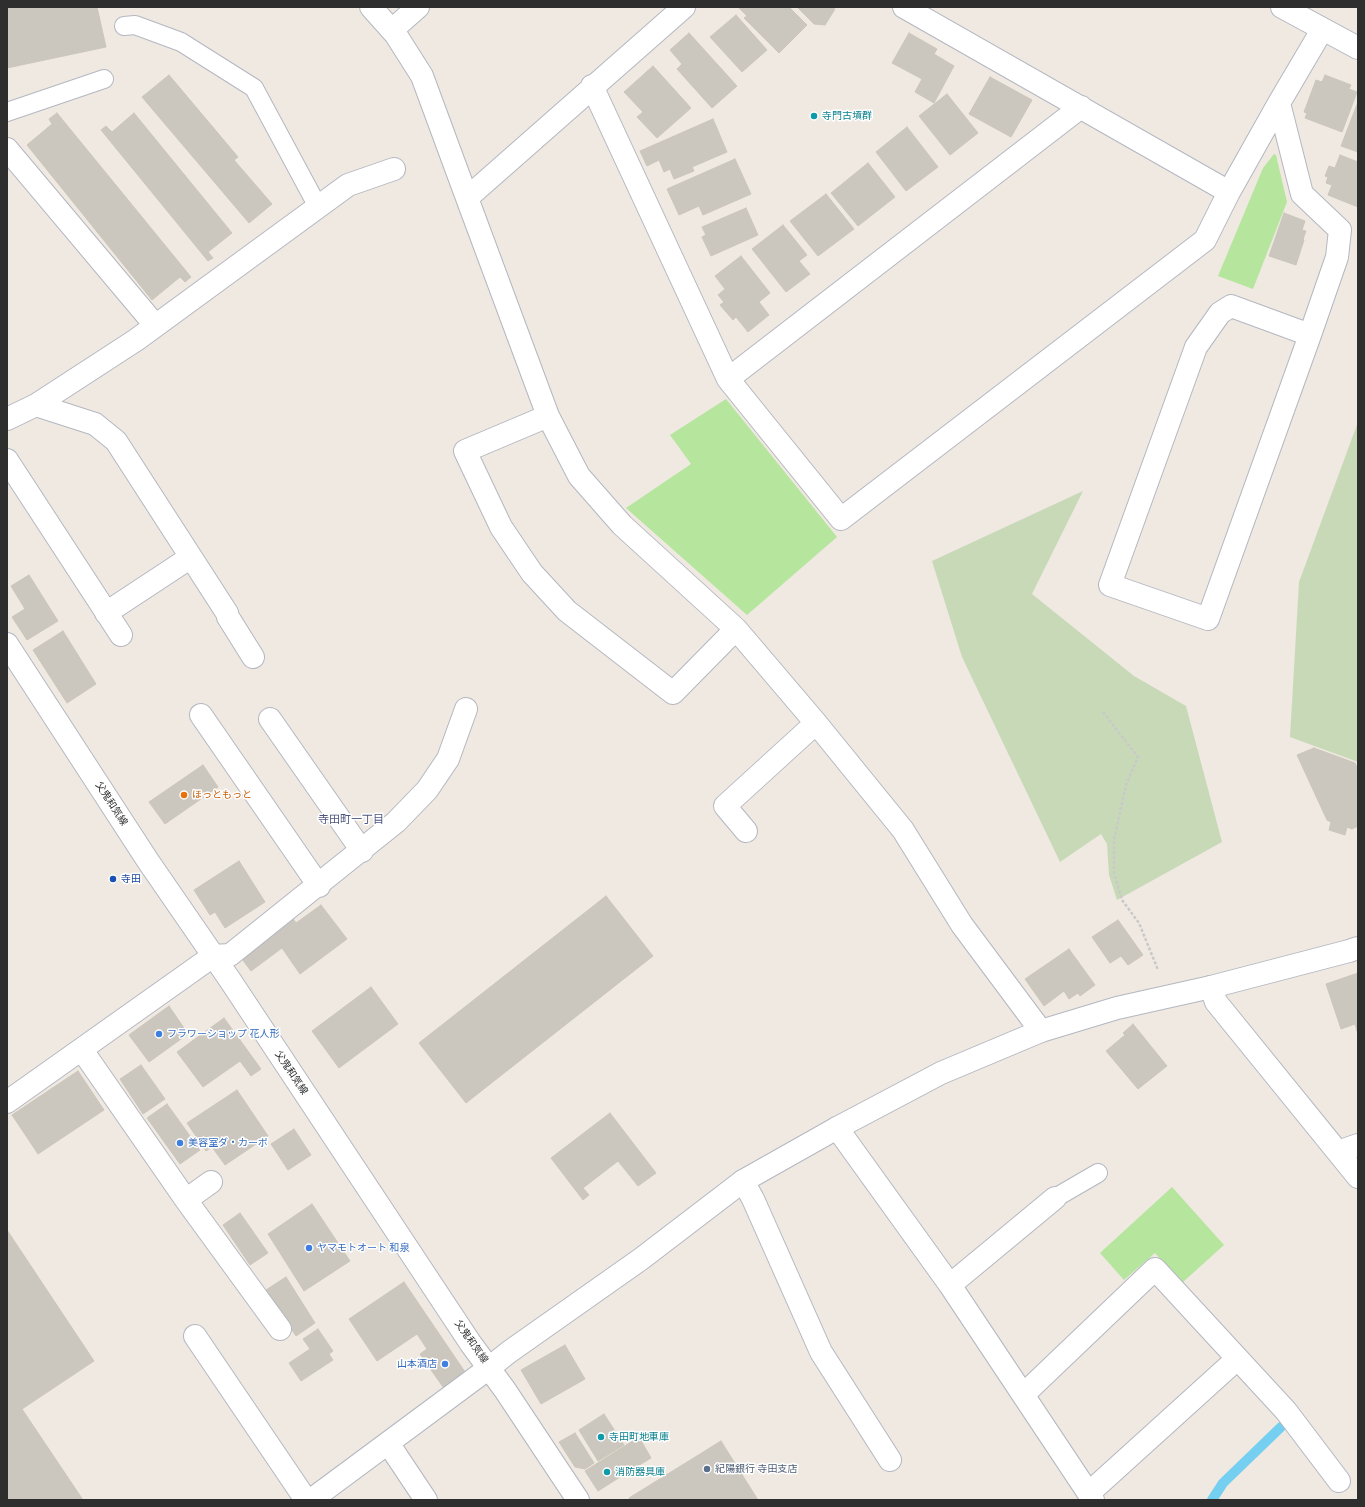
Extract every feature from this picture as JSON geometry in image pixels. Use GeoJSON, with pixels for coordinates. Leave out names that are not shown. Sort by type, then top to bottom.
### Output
{"type":"FeatureCollection","features":[{"type":"Feature","properties":{"kind":"street"},"geometry":{"type":"LineString","coordinates":[[371,7],[396,35],[422,76],[548,416],[579,476],[622,525],[736,629],[816,723],[903,830],[962,925],[1041,1031]]}},
{"type":"Feature","properties":{"kind":"street"},"geometry":{"type":"LineString","coordinates":[[392,30],[418,7]]}},
{"type":"Feature","properties":{"kind":"street"},"geometry":{"type":"LineString","coordinates":[[467,198],[592,86],[684,7]]}},
{"type":"Feature","properties":{"kind":"street"},"geometry":{"type":"LineString","coordinates":[[904,7],[1229,192]]}},
{"type":"Feature","properties":{"kind":"street"},"geometry":{"type":"LineString","coordinates":[[1282,7],[1322,30],[1358,48]]}},
{"type":"Feature","properties":{"kind":"street"},"geometry":{"type":"LineString","coordinates":[[592,86],[728,379],[841,519],[1205,240],[1229,192],[1279,102],[1322,30]]}},
{"type":"Feature","properties":{"kind":"street"},"geometry":{"type":"LineString","coordinates":[[1279,102],[1302,194],[1340,230],[1338,257],[1310,335],[1208,619],[1110,585],[1196,347],[1220,313],[1231,306],[1310,335]]}},
{"type":"Feature","properties":{"kind":"street"},"geometry":{"type":"LineString","coordinates":[[728,379],[1080,107]]}},
{"type":"Feature","properties":{"kind":"street"},"geometry":{"type":"LineString","coordinates":[[7,149],[155,325]]}},
{"type":"Feature","properties":{"kind":"street"},"geometry":{"type":"LineString","coordinates":[[7,419],[36,405],[136,340],[348,185],[394,169]]}},
{"type":"Feature","properties":{"kind":"street"},"geometry":{"type":"LineString","coordinates":[[36,405],[95,424],[116,441],[227,613],[253,657]]}},
{"type":"Feature","properties":{"kind":"street"},"geometry":{"type":"LineString","coordinates":[[548,416],[465,451],[501,527],[532,573],[567,611],[673,693],[736,629]]}},
{"type":"Feature","properties":{"kind":"street"},"geometry":{"type":"LineString","coordinates":[[7,460],[121,635]]}},
{"type":"Feature","properties":{"kind":"street"},"geometry":{"type":"LineString","coordinates":[[106,613],[191,557]]}},
{"type":"Feature","properties":{"kind":"street","name":"父鬼和気線"},"geometry":{"type":"LineString","coordinates":[[7,644],[148,861],[213,956],[471,1344],[489,1368],[578,1500]]}},
{"type":"Feature","properties":{"kind":"street"},"geometry":{"type":"LineString","coordinates":[[7,1102],[213,956],[230,955],[319,886],[396,822],[455,763],[466,709]]}},
{"type":"Feature","properties":{"kind":"street"},"geometry":{"type":"LineString","coordinates":[[201,715],[319,886]]}},
{"type":"Feature","properties":{"kind":"street"},"geometry":{"type":"LineString","coordinates":[[270,719],[362,851]]}},
{"type":"Feature","properties":{"kind":"street"},"geometry":{"type":"LineString","coordinates":[[746,831],[725,806],[816,723]]}},
{"type":"Feature","properties":{"kind":"street"},"geometry":{"type":"LineString","coordinates":[[311,1500],[509,1352],[642,1259],[743,1181],[837,1128],[941,1073],[1041,1031],[1117,1008],[1211,987],[1358,948]]}},
{"type":"Feature","properties":{"kind":"street"},"geometry":{"type":"LineString","coordinates":[[1211,987],[1216,1002],[1358,1177]]}},
{"type":"Feature","properties":{"kind":"street"},"geometry":{"type":"LineString","coordinates":[[82,1050],[186,1200],[280,1329]]}},
{"type":"Feature","properties":{"kind":"street"},"geometry":{"type":"LineString","coordinates":[[837,1128],[950,1285],[1091,1496],[1237,1359]]}},
{"type":"Feature","properties":{"kind":"street"},"geometry":{"type":"LineString","coordinates":[[1338,1152],[1358,1145]]}},
{"type":"Feature","properties":{"kind":"street"},"geometry":{"type":"LineString","coordinates":[[743,1181],[753,1199],[821,1352],[890,1460]]}},
{"type":"Feature","properties":{"kind":"street"},"geometry":{"type":"LineString","coordinates":[[186,1200],[211,1182]]}},
{"type":"Feature","properties":{"kind":"street"},"geometry":{"type":"LineString","coordinates":[[950,1285],[1055,1198]]}},
{"type":"Feature","properties":{"kind":"street"},"geometry":{"type":"LineString","coordinates":[[1023,1395],[1155,1269],[1286,1411],[1339,1481]]}},
{"type":"Feature","properties":{"kind":"street"},"geometry":{"type":"LineString","coordinates":[[195,1336],[306,1500]]}},
{"type":"Feature","properties":{"kind":"street"},"geometry":{"type":"LineString","coordinates":[[388,1443],[426,1500]]}},
{"type":"Feature","properties":{"kind":"lane"},"geometry":{"type":"LineString","coordinates":[[124,26],[135,25],[182,42],[254,88],[318,207]]}},
{"type":"Feature","properties":{"kind":"lane"},"geometry":{"type":"LineString","coordinates":[[7,112],[104,80]]}},
{"type":"Feature","properties":{"kind":"lane"},"geometry":{"type":"LineString","coordinates":[[1055,1198],[1098,1173]]}},
{"type":"Feature","properties":{"kind":"path"},"geometry":{"type":"LineString","coordinates":[[1103,712],[1138,757],[1126,785],[1114,840],[1114,873],[1122,900],[1139,923],[1168,997]]}},
{"type":"Feature","properties":{"kind":"green space"},"geometry":{"type":"Polygon","coordinates":[[[1274,154],[1276,155],[1287,202],[1253,289],[1218,276],[1263,168],[1274,154]]]}},
{"type":"Feature","properties":{"kind":"green space"},"geometry":{"type":"Polygon","coordinates":[[[726,399],[837,537],[747,615],[626,508],[691,464],[670,435],[726,399]]]}},
{"type":"Feature","properties":{"kind":"green space"},"geometry":{"type":"Polygon","coordinates":[[[1358,422],[1358,762],[1290,737],[1299,582],[1358,422]]]}},
{"type":"Feature","properties":{"kind":"green space"},"geometry":{"type":"Polygon","coordinates":[[[1083,491],[1032,594],[1134,676],[1186,706],[1222,842],[1117,900],[1109,875],[1107,844],[1101,834],[1060,862],[962,657],[932,561],[1083,491]]]}},
{"type":"Feature","properties":{"kind":"green space"},"geometry":{"type":"Polygon","coordinates":[[[1172,1187],[1224,1245],[1182,1283],[1155,1253],[1124,1280],[1100,1253],[1172,1187]]]}},
{"type":"Feature","properties":{"kind":"building"},"geometry":{"type":"Polygon","coordinates":[[[7,7],[97,7],[106,47],[7,68],[7,7]]]}},
{"type":"Feature","properties":{"kind":"building"},"geometry":{"type":"Polygon","coordinates":[[[738,7],[789,7],[807,25],[779,53],[744,18],[747,16],[738,7]]]}},
{"type":"Feature","properties":{"kind":"building"},"geometry":{"type":"Polygon","coordinates":[[[832,7],[835,9],[825,25],[814,24],[798,8],[832,7]]]}},
{"type":"Feature","properties":{"kind":"building"},"geometry":{"type":"Polygon","coordinates":[[[736,15],[767,50],[742,72],[710,37],[736,15]]]}},
{"type":"Feature","properties":{"kind":"building"},"geometry":{"type":"Polygon","coordinates":[[[689,33],[737,86],[712,108],[677,69],[682,64],[670,50],[689,33]]]}},
{"type":"Feature","properties":{"kind":"building"},"geometry":{"type":"Polygon","coordinates":[[[909,33],[937,49],[934,54],[954,66],[934,103],[915,92],[922,79],[892,63],[909,33]]]}},
{"type":"Feature","properties":{"kind":"building"},"geometry":{"type":"Polygon","coordinates":[[[653,66],[691,108],[657,138],[637,117],[643,112],[624,92],[653,66]]]}},
{"type":"Feature","properties":{"kind":"building"},"geometry":{"type":"Polygon","coordinates":[[[169,75],[238,157],[234,160],[272,204],[249,223],[142,97],[169,75]]]}},
{"type":"Feature","properties":{"kind":"building"},"geometry":{"type":"Polygon","coordinates":[[[1325,75],[1351,85],[1349,89],[1357,92],[1342,132],[1305,118],[1307,113],[1304,112],[1316,80],[1322,82],[1325,75]]]}},
{"type":"Feature","properties":{"kind":"building"},"geometry":{"type":"Polygon","coordinates":[[[990,77],[1032,100],[1011,137],[969,114],[990,77]]]}},
{"type":"Feature","properties":{"kind":"building"},"geometry":{"type":"Polygon","coordinates":[[[947,94],[978,133],[950,155],[919,116],[947,94]]]}},
{"type":"Feature","properties":{"kind":"building"},"geometry":{"type":"Polygon","coordinates":[[[1358,102],[1358,152],[1341,146],[1358,102]]]}},
{"type":"Feature","properties":{"kind":"building"},"geometry":{"type":"Polygon","coordinates":[[[57,113],[191,277],[185,282],[180,277],[152,300],[27,145],[52,124],[49,119],[57,113]]]}},
{"type":"Feature","properties":{"kind":"building"},"geometry":{"type":"Polygon","coordinates":[[[134,113],[232,233],[208,252],[213,258],[208,261],[101,130],[106,126],[112,132],[134,113]]]}},
{"type":"Feature","properties":{"kind":"building"},"geometry":{"type":"Polygon","coordinates":[[[713,119],[727,152],[692,167],[694,171],[674,179],[670,169],[664,172],[659,160],[647,166],[640,151],[713,119]]]}},
{"type":"Feature","properties":{"kind":"building"},"geometry":{"type":"Polygon","coordinates":[[[907,127],[938,167],[906,191],[876,152],[907,127]]]}},
{"type":"Feature","properties":{"kind":"building"},"geometry":{"type":"Polygon","coordinates":[[[1340,155],[1358,162],[1358,207],[1328,195],[1332,185],[1326,183],[1328,177],[1325,176],[1329,166],[1335,168],[1340,155]]]}},
{"type":"Feature","properties":{"kind":"building"},"geometry":{"type":"Polygon","coordinates":[[[735,159],[751,194],[703,215],[699,206],[679,215],[667,189],[735,159]]]}},
{"type":"Feature","properties":{"kind":"building"},"geometry":{"type":"Polygon","coordinates":[[[868,163],[895,197],[858,226],[831,193],[868,163]]]}},
{"type":"Feature","properties":{"kind":"building"},"geometry":{"type":"Polygon","coordinates":[[[826,194],[854,229],[818,256],[790,221],[826,194]]]}},
{"type":"Feature","properties":{"kind":"building"},"geometry":{"type":"Polygon","coordinates":[[[746,208],[758,235],[711,256],[702,237],[706,235],[702,227],[746,208]]]}},
{"type":"Feature","properties":{"kind":"building"},"geometry":{"type":"Polygon","coordinates":[[[1284,213],[1305,221],[1302,230],[1306,231],[1296,265],[1269,256],[1284,213]]]}},
{"type":"Feature","properties":{"kind":"building"},"geometry":{"type":"Polygon","coordinates":[[[783,225],[807,255],[799,261],[810,274],[786,292],[752,249],[783,225]]]}},
{"type":"Feature","properties":{"kind":"building"},"geometry":{"type":"Polygon","coordinates":[[[741,256],[770,293],[759,302],[769,315],[748,332],[736,317],[733,320],[720,305],[724,302],[718,295],[725,289],[715,276],[741,256]]]}},
{"type":"Feature","properties":{"kind":"building"},"geometry":{"type":"Polygon","coordinates":[[[29,575],[58,621],[27,640],[12,617],[25,609],[11,586],[29,575]]]}},
{"type":"Feature","properties":{"kind":"building"},"geometry":{"type":"Polygon","coordinates":[[[63,631],[96,684],[67,703],[33,650],[63,631]]]}},
{"type":"Feature","properties":{"kind":"building"},"geometry":{"type":"Polygon","coordinates":[[[1314,748],[1355,763],[1358,770],[1358,826],[1352,829],[1347,827],[1345,835],[1329,830],[1331,822],[1327,820],[1297,755],[1314,748]]]}},
{"type":"Feature","properties":{"kind":"building","name":"ほっともっと"},"geometry":{"type":"Polygon","coordinates":[[[203,765],[218,787],[165,824],[149,802],[203,765]]]}},
{"type":"Feature","properties":{"kind":"building"},"geometry":{"type":"Polygon","coordinates":[[[239,861],[265,902],[225,928],[215,912],[210,915],[194,890],[239,861]]]}},
{"type":"Feature","properties":{"kind":"building"},"geometry":{"type":"Polygon","coordinates":[[[606,896],[653,956],[466,1103],[419,1043],[606,896]]]}},
{"type":"Feature","properties":{"kind":"building"},"geometry":{"type":"Polygon","coordinates":[[[321,905],[347,939],[300,974],[282,948],[251,971],[239,955],[291,916],[296,923],[321,905]]]}},
{"type":"Feature","properties":{"kind":"building"},"geometry":{"type":"Polygon","coordinates":[[[1118,920],[1143,955],[1128,965],[1121,956],[1110,963],[1092,937],[1118,920]]]}},
{"type":"Feature","properties":{"kind":"building"},"geometry":{"type":"Polygon","coordinates":[[[1069,949],[1095,985],[1080,996],[1078,993],[1069,999],[1064,991],[1044,1006],[1025,979],[1069,949]]]}},
{"type":"Feature","properties":{"kind":"building"},"geometry":{"type":"Polygon","coordinates":[[[1358,973],[1358,1034],[1355,1024],[1341,1029],[1326,984],[1358,973]]]}},
{"type":"Feature","properties":{"kind":"building"},"geometry":{"type":"Polygon","coordinates":[[[371,987],[398,1024],[339,1068],[312,1031],[371,987]]]}},
{"type":"Feature","properties":{"kind":"building","name":"フラワーショップ 花人形"},"geometry":{"type":"Polygon","coordinates":[[[169,1006],[188,1034],[149,1062],[129,1035],[169,1006]]]}},
{"type":"Feature","properties":{"kind":"building"},"geometry":{"type":"Polygon","coordinates":[[[224,1018],[261,1069],[251,1076],[240,1061],[203,1087],[177,1052],[224,1018]]]}},
{"type":"Feature","properties":{"kind":"building"},"geometry":{"type":"Polygon","coordinates":[[[1133,1024],[1167,1066],[1138,1089],[1106,1051],[1125,1035],[1123,1033],[1133,1024]]]}},
{"type":"Feature","properties":{"kind":"building"},"geometry":{"type":"Polygon","coordinates":[[[141,1065],[165,1099],[143,1114],[120,1079],[141,1065]]]}},
{"type":"Feature","properties":{"kind":"building"},"geometry":{"type":"Polygon","coordinates":[[[78,1071],[104,1110],[38,1154],[12,1115],[78,1071]]]}},
{"type":"Feature","properties":{"kind":"building"},"geometry":{"type":"Polygon","coordinates":[[[237,1090],[268,1136],[225,1165],[212,1147],[206,1151],[187,1123],[237,1090]]]}},
{"type":"Feature","properties":{"kind":"building"},"geometry":{"type":"Polygon","coordinates":[[[167,1104],[200,1150],[180,1164],[147,1118],[167,1104]]]}},
{"type":"Feature","properties":{"kind":"building"},"geometry":{"type":"Polygon","coordinates":[[[610,1113],[656,1173],[638,1186],[618,1161],[583,1188],[589,1195],[583,1200],[551,1158],[610,1113]]]}},
{"type":"Feature","properties":{"kind":"building"},"geometry":{"type":"Polygon","coordinates":[[[294,1129],[311,1155],[288,1170],[271,1144],[294,1129]]]}},
{"type":"Feature","properties":{"kind":"building","name":"ヤマモトオート 和泉"},"geometry":{"type":"Polygon","coordinates":[[[312,1204],[350,1261],[304,1291],[268,1234],[312,1204]]]}},
{"type":"Feature","properties":{"kind":"building"},"geometry":{"type":"Polygon","coordinates":[[[240,1213],[268,1253],[250,1265],[223,1225],[240,1213]]]}},
{"type":"Feature","properties":{"kind":"building"},"geometry":{"type":"Polygon","coordinates":[[[7,1230],[94,1361],[22,1409],[83,1500],[7,1500],[7,1230]]]}},
{"type":"Feature","properties":{"kind":"building"},"geometry":{"type":"Polygon","coordinates":[[[286,1277],[315,1323],[296,1336],[266,1290],[286,1277]]]}},
{"type":"Feature","properties":{"kind":"building"},"geometry":{"type":"Polygon","coordinates":[[[404,1282],[465,1372],[443,1387],[420,1354],[427,1349],[417,1334],[377,1361],[349,1319],[404,1282]]]}},
{"type":"Feature","properties":{"kind":"building"},"geometry":{"type":"Polygon","coordinates":[[[318,1329],[333,1351],[329,1354],[333,1360],[301,1381],[289,1363],[310,1349],[303,1339],[318,1329]]]}},
{"type":"Feature","properties":{"kind":"building"},"geometry":{"type":"Polygon","coordinates":[[[565,1345],[585,1379],[541,1404],[521,1370],[565,1345]]]}},
{"type":"Feature","properties":{"kind":"building","name":"寺田町地車庫"},"geometry":{"type":"Polygon","coordinates":[[[604,1414],[624,1445],[598,1461],[579,1430],[604,1414]]]}},
{"type":"Feature","properties":{"kind":"building"},"geometry":{"type":"Polygon","coordinates":[[[575,1433],[594,1463],[585,1469],[575,1467],[559,1442],[575,1433]]]}},
{"type":"Feature","properties":{"kind":"building"},"geometry":{"type":"Polygon","coordinates":[[[639,1437],[651,1458],[628,1472],[615,1452],[639,1437]]]}},
{"type":"Feature","properties":{"kind":"building","name":"紀陽銀行 寺田支店"},"geometry":{"type":"Polygon","coordinates":[[[721,1441],[758,1500],[630,1500],[629,1498],[721,1441]]]}},
{"type":"Feature","properties":{"kind":"building","name":"消防器具庫"},"geometry":{"type":"Polygon","coordinates":[[[615,1452],[628,1472],[598,1491],[585,1471],[615,1452]]]}},
{"type":"Feature","properties":{"kind":"waterway"},"geometry":{"type":"LineString","coordinates":[[1212,1500],[1223,1483],[1281,1427]]}},
{"type":"Feature","properties":{"kind":"place","name":"寺門古墳群"},"geometry":{"type":"Point","coordinates":[814,116]}},
{"type":"Feature","properties":{"kind":"place","name":"ほっともっと"},"geometry":{"type":"Point","coordinates":[184,795]}},
{"type":"Feature","properties":{"kind":"place","name":"寺田"},"geometry":{"type":"Point","coordinates":[113,879]}},
{"type":"Feature","properties":{"kind":"place","name":"フラワーショップ 花人形"},"geometry":{"type":"Point","coordinates":[159,1034]}},
{"type":"Feature","properties":{"kind":"place","name":"美容室ダ・カーポ"},"geometry":{"type":"Point","coordinates":[180,1143]}},
{"type":"Feature","properties":{"kind":"place","name":"ヤマモトオート 和泉"},"geometry":{"type":"Point","coordinates":[309,1248]}},
{"type":"Feature","properties":{"kind":"place","name":"山本酒店"},"geometry":{"type":"Point","coordinates":[445,1364]}},
{"type":"Feature","properties":{"kind":"place","name":"寺田町地車庫"},"geometry":{"type":"Point","coordinates":[601,1437]}},
{"type":"Feature","properties":{"kind":"place","name":"紀陽銀行 寺田支店"},"geometry":{"type":"Point","coordinates":[707,1469]}},
{"type":"Feature","properties":{"kind":"place","name":"消防器具庫"},"geometry":{"type":"Point","coordinates":[607,1472]}},
{"type":"Feature","properties":{"kind":"district","name":"寺田町一丁目"},"geometry":{"type":"Point","coordinates":[351,820]}}]}
